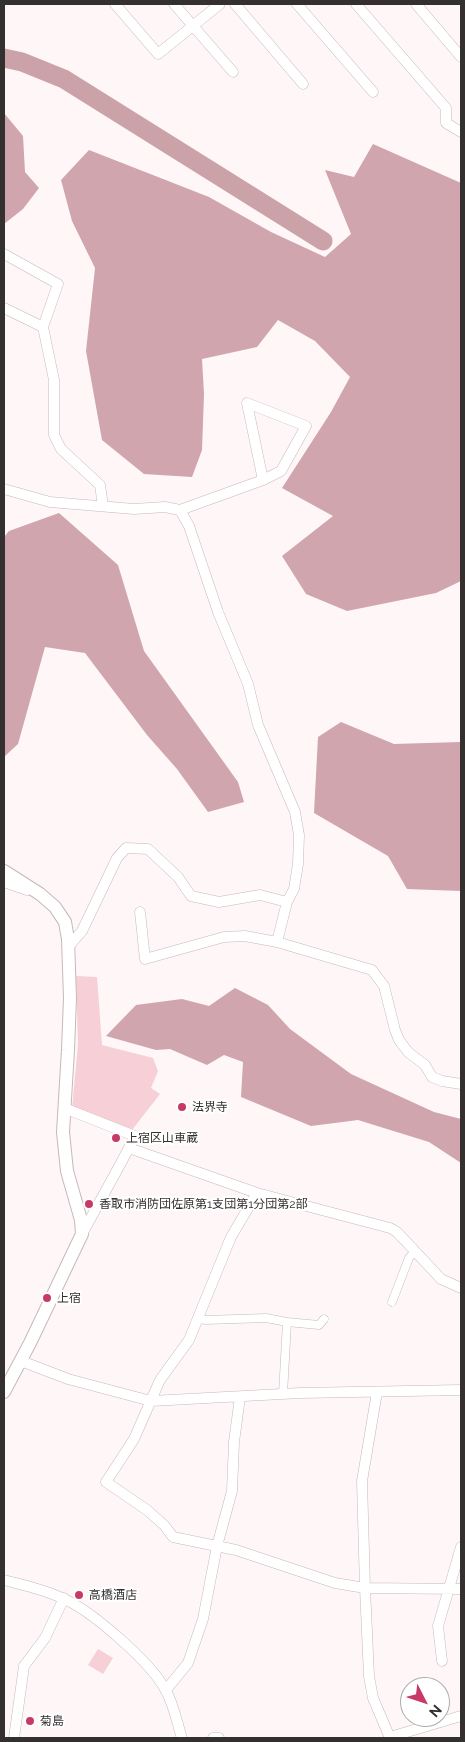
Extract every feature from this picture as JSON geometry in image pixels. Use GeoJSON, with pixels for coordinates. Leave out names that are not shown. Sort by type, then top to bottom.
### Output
{"type":"FeatureCollection","features":[{"type":"Feature","properties":{"kind":"street"},"geometry":{"type":"LineString","coordinates":[[115,4],[158,54],[220,4]]}},
{"type":"Feature","properties":{"kind":"street"},"geometry":{"type":"LineString","coordinates":[[174,4],[233,72]]}},
{"type":"Feature","properties":{"kind":"street"},"geometry":{"type":"LineString","coordinates":[[235,4],[303,84]]}},
{"type":"Feature","properties":{"kind":"street"},"geometry":{"type":"LineString","coordinates":[[297,4],[373,92]]}},
{"type":"Feature","properties":{"kind":"street"},"geometry":{"type":"LineString","coordinates":[[356,4],[446,108],[446,123],[461,132]]}},
{"type":"Feature","properties":{"kind":"street"},"geometry":{"type":"LineString","coordinates":[[416,4],[461,57]]}},
{"type":"Feature","properties":{"kind":"street"},"geometry":{"type":"LineString","coordinates":[[4,254],[58,284],[43,328],[54,380],[54,435],[60,449],[100,484],[103,506]]}},
{"type":"Feature","properties":{"kind":"street"},"geometry":{"type":"LineString","coordinates":[[4,308],[43,328]]}},
{"type":"Feature","properties":{"kind":"street"},"geometry":{"type":"LineString","coordinates":[[4,489],[50,502],[134,509],[166,507],[180,510],[263,480],[281,471],[306,426],[247,403],[263,480]]}},
{"type":"Feature","properties":{"kind":"street"},"geometry":{"type":"LineString","coordinates":[[180,510],[189,526],[218,612],[248,684],[258,725],[295,812],[299,836],[298,864],[294,889],[287,902],[277,942]]}},
{"type":"Feature","properties":{"kind":"street"},"geometry":{"type":"LineString","coordinates":[[69,946],[82,931],[117,858],[126,848],[148,849],[178,877],[191,896],[218,902],[260,895],[287,902]]}},
{"type":"Feature","properties":{"kind":"street"},"geometry":{"type":"LineString","coordinates":[[4,871],[40,894],[55,907],[64,922],[69,946],[70,998],[63,1132],[67,1171],[81,1220],[82,1234]]}},
{"type":"Feature","properties":{"kind":"street"},"geometry":{"type":"LineString","coordinates":[[4,882],[40,894]]}},
{"type":"Feature","properties":{"kind":"street"},"geometry":{"type":"LineString","coordinates":[[140,912],[145,959],[224,937],[245,936],[277,942],[372,970],[384,986],[395,1030],[399,1040],[408,1052],[425,1065],[432,1077],[442,1081],[461,1084]]}},
{"type":"Feature","properties":{"kind":"street"},"geometry":{"type":"LineString","coordinates":[[4,1392],[82,1234],[135,1136],[64,1108]]}},
{"type":"Feature","properties":{"kind":"street"},"geometry":{"type":"LineString","coordinates":[[129,1148],[257,1193],[390,1228],[397,1232],[442,1279],[461,1288]]}},
{"type":"Feature","properties":{"kind":"street"},"geometry":{"type":"LineString","coordinates":[[257,1193],[231,1237],[189,1340],[160,1380],[134,1439],[106,1482],[147,1510],[164,1525],[173,1537],[236,1550],[335,1583],[365,1588],[461,1589]]}},
{"type":"Feature","properties":{"kind":"street"},"geometry":{"type":"LineString","coordinates":[[392,1302],[414,1250]]}},
{"type":"Feature","properties":{"kind":"street"},"geometry":{"type":"LineString","coordinates":[[198,1319],[266,1318],[320,1326],[324,1319]]}},
{"type":"Feature","properties":{"kind":"street"},"geometry":{"type":"LineString","coordinates":[[283,1394],[287,1322]]}},
{"type":"Feature","properties":{"kind":"street"},"geometry":{"type":"LineString","coordinates":[[20,1361],[68,1379],[151,1401],[283,1394],[461,1390]]}},
{"type":"Feature","properties":{"kind":"street"},"geometry":{"type":"LineString","coordinates":[[377,1392],[362,1481],[365,1588],[370,1682],[373,1698],[390,1738],[461,1716]]}},
{"type":"Feature","properties":{"kind":"street"},"geometry":{"type":"LineString","coordinates":[[166,1690],[188,1663],[203,1619],[217,1546],[232,1491],[234,1442],[240,1397]]}},
{"type":"Feature","properties":{"kind":"street"},"geometry":{"type":"LineString","coordinates":[[442,1661],[438,1626],[461,1547]]}},
{"type":"Feature","properties":{"kind":"street"},"geometry":{"type":"LineString","coordinates":[[4,1580],[64,1598],[84,1610],[129,1648],[150,1668],[166,1690],[182,1738]]}},
{"type":"Feature","properties":{"kind":"street"},"geometry":{"type":"LineString","coordinates":[[14,1738],[24,1666],[45,1638],[64,1598]]}},
{"type":"Feature","properties":{"kind":"street"},"geometry":{"type":"LineString","coordinates":[[213,1738],[219,1738]]}},
{"type":"Feature","properties":{"kind":"shaded area"},"geometry":{"type":"Polygon","coordinates":[[[4,113],[23,136],[25,172],[39,188],[23,209],[4,224],[4,113]]]}},
{"type":"Feature","properties":{"kind":"shaded area"},"geometry":{"type":"Polygon","coordinates":[[[373,144],[461,183],[461,581],[436,593],[347,611],[306,594],[282,556],[333,516],[282,488],[331,412],[350,377],[315,341],[278,320],[257,347],[202,359],[204,394],[202,450],[192,477],[144,474],[102,440],[86,351],[95,268],[72,221],[61,180],[89,150],[209,197],[271,232],[325,257],[351,234],[325,170],[354,177],[373,144]]]}},
{"type":"Feature","properties":{"kind":"shaded area"},"geometry":{"type":"Polygon","coordinates":[[[59,513],[118,565],[144,651],[238,782],[244,802],[208,812],[177,769],[147,735],[85,653],[45,647],[18,744],[4,757],[4,537],[9,531],[59,513]]]}},
{"type":"Feature","properties":{"kind":"shaded area"},"geometry":{"type":"Polygon","coordinates":[[[341,722],[394,744],[461,742],[461,891],[407,889],[388,856],[314,813],[318,737],[341,722]]]}},
{"type":"Feature","properties":{"kind":"shaded area"},"geometry":{"type":"Polygon","coordinates":[[[76,976],[97,977],[102,1045],[153,1058],[158,1071],[151,1088],[160,1094],[132,1130],[72,1109],[78,1044],[76,976]]]}},
{"type":"Feature","properties":{"kind":"shaded area"},"geometry":{"type":"Polygon","coordinates":[[[235,988],[268,1005],[290,1029],[351,1074],[434,1112],[461,1119],[461,1163],[429,1142],[358,1120],[311,1126],[241,1097],[243,1062],[224,1055],[207,1065],[170,1049],[156,1050],[106,1036],[136,1005],[182,999],[209,1006],[235,988]]]}},
{"type":"Feature","properties":{"kind":"shaded area"},"geometry":{"type":"Polygon","coordinates":[[[98,1649],[113,1658],[103,1674],[88,1665],[98,1649]]]}},
{"type":"Feature","properties":{"kind":"waterway"},"geometry":{"type":"LineString","coordinates":[[4,58],[22,62],[64,79],[323,241]]}},
{"type":"Feature","properties":{"kind":"place","name":"法界寺"},"geometry":{"type":"Point","coordinates":[182,1107]}},
{"type":"Feature","properties":{"kind":"place","name":"上宿区山車蔵"},"geometry":{"type":"Point","coordinates":[116,1138]}},
{"type":"Feature","properties":{"kind":"place","name":"香取市消防団佐原第1支団第1分団第2部"},"geometry":{"type":"Point","coordinates":[89,1204]}},
{"type":"Feature","properties":{"kind":"place","name":"上宿"},"geometry":{"type":"Point","coordinates":[47,1298]}},
{"type":"Feature","properties":{"kind":"place","name":"高橋酒店"},"geometry":{"type":"Point","coordinates":[79,1595]}},
{"type":"Feature","properties":{"kind":"place","name":"菊島"},"geometry":{"type":"Point","coordinates":[30,1721]}}]}
